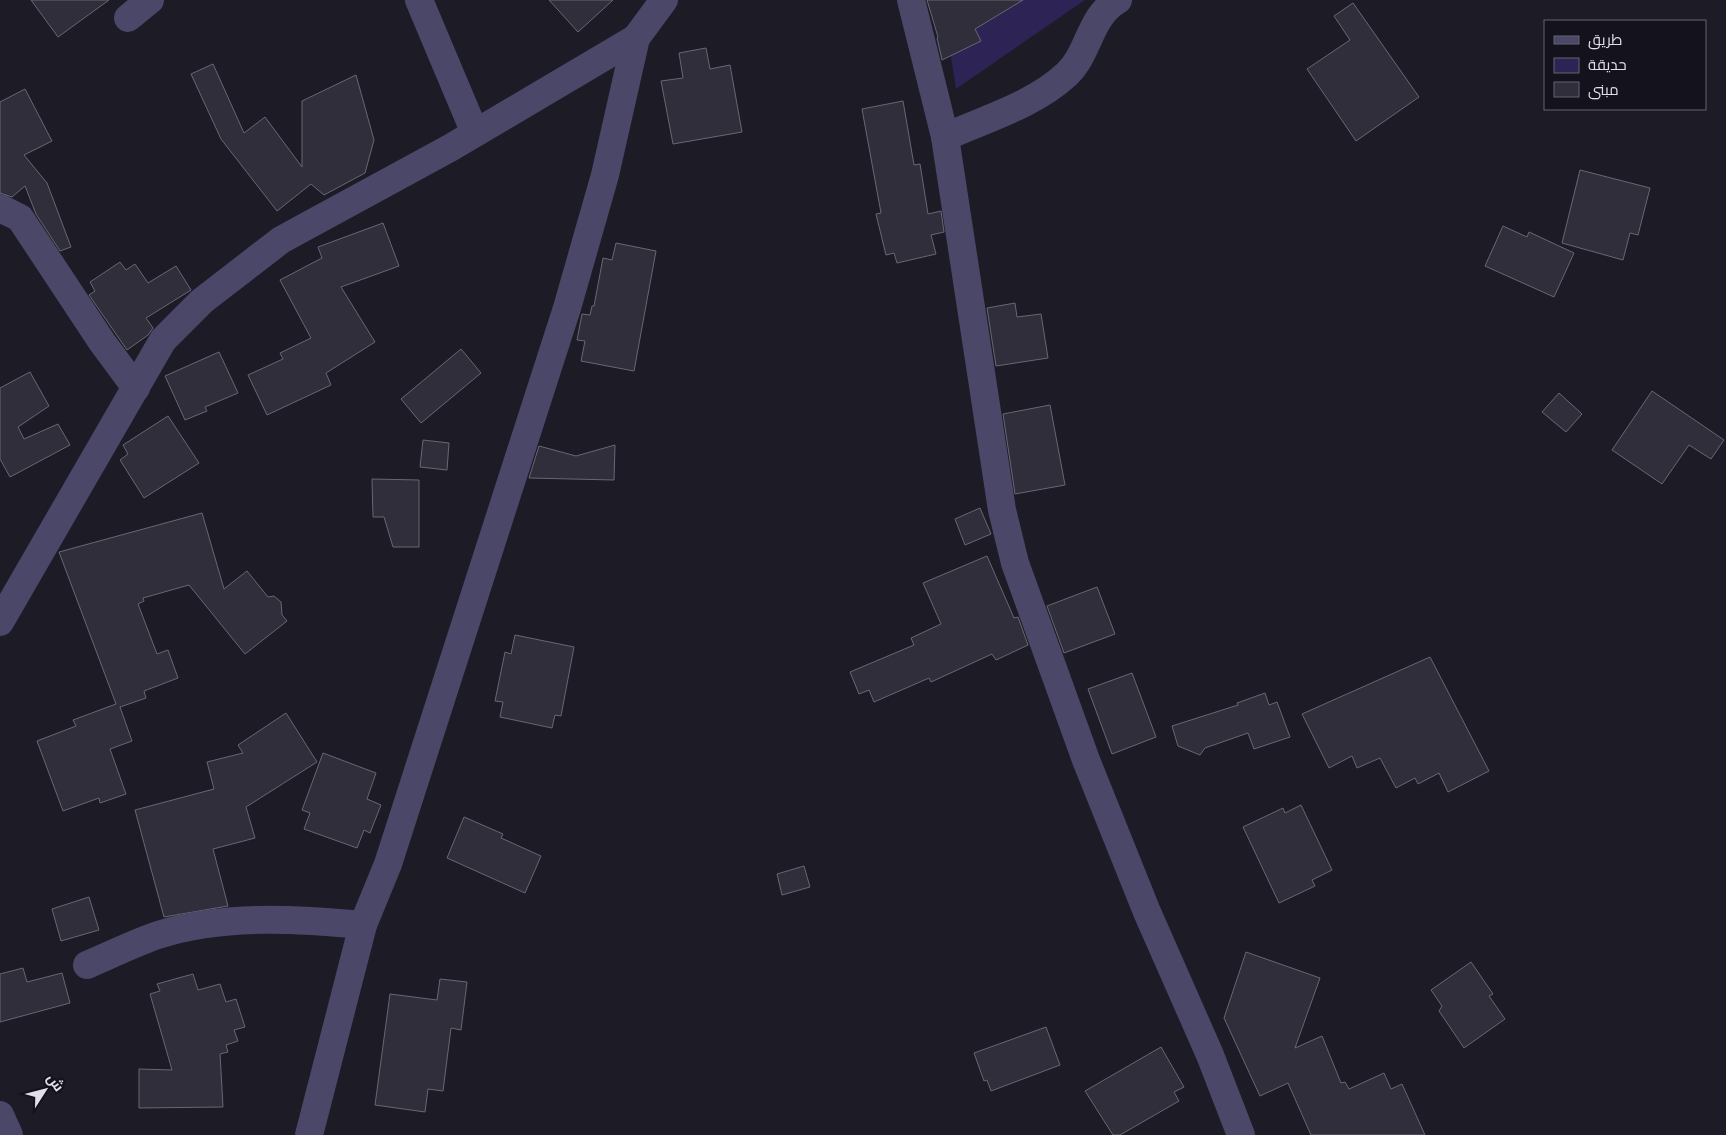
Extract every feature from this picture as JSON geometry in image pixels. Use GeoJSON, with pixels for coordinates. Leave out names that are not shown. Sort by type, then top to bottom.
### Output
{"type":"FeatureCollection","features":[{"type":"Feature","properties":{"kind":"street"},"geometry":{"type":"LineString","coordinates":[[128,18],[150,0]]}},
{"type":"Feature","properties":{"kind":"street"},"geometry":{"type":"LineString","coordinates":[[419,0],[475,133]]}},
{"type":"Feature","properties":{"kind":"street"},"geometry":{"type":"LineString","coordinates":[[0,622],[163,340],[202,301],[281,240],[475,133],[636,38],[664,0]]}},
{"type":"Feature","properties":{"kind":"street"},"geometry":{"type":"LineString","coordinates":[[911,0],[945,137],[1002,510],[1015,564],[1086,760],[1147,912],[1210,1055],[1241,1135]]}},
{"type":"Feature","properties":{"kind":"street"},"geometry":{"type":"LineString","coordinates":[[945,137],[1026,101],[1068,74],[1085,48],[1096,21],[1108,6],[1118,0]]}},
{"type":"Feature","properties":{"kind":"street"},"geometry":{"type":"LineString","coordinates":[[309,1135],[363,925],[394,846],[567,308],[605,175],[636,38]]}},
{"type":"Feature","properties":{"kind":"street"},"geometry":{"type":"LineString","coordinates":[[0,208],[20,218],[102,342],[136,388]]}},
{"type":"Feature","properties":{"kind":"street"},"geometry":{"type":"LineString","coordinates":[[88,965],[158,935],[221,922],[282,921],[363,925]]}},
{"type":"Feature","properties":{"kind":"street"},"geometry":{"type":"LineString","coordinates":[[0,1115],[10,1135]]}},
{"type":"Feature","properties":{"kind":"green space"},"geometry":{"type":"Polygon","coordinates":[[[942,0],[1085,0],[956,89],[942,0]]]}},
{"type":"Feature","properties":{"kind":"building"},"geometry":{"type":"Polygon","coordinates":[[[31,0],[109,0],[58,37],[31,0]]]}},
{"type":"Feature","properties":{"kind":"building"},"geometry":{"type":"Polygon","coordinates":[[[549,0],[613,0],[578,32],[549,0]]]}},
{"type":"Feature","properties":{"kind":"building"},"geometry":{"type":"Polygon","coordinates":[[[927,0],[1023,0],[975,29],[981,41],[942,60],[938,37],[927,0]]]}},
{"type":"Feature","properties":{"kind":"building"},"geometry":{"type":"Polygon","coordinates":[[[1353,3],[1419,97],[1356,141],[1307,69],[1350,40],[1334,16],[1353,3]]]}},
{"type":"Feature","properties":{"kind":"building"},"geometry":{"type":"Polygon","coordinates":[[[706,48],[710,69],[730,65],[742,132],[673,144],[661,81],[683,78],[679,53],[706,48]]]}},
{"type":"Feature","properties":{"kind":"building"},"geometry":{"type":"Polygon","coordinates":[[[213,64],[244,133],[265,117],[302,167],[302,101],[356,75],[374,140],[365,173],[324,195],[311,184],[277,211],[221,139],[191,74],[213,64]]]}},
{"type":"Feature","properties":{"kind":"building"},"geometry":{"type":"Polygon","coordinates":[[[25,89],[52,141],[24,155],[47,183],[71,247],[60,251],[36,214],[25,186],[12,197],[0,193],[0,102],[25,89]]]}},
{"type":"Feature","properties":{"kind":"building"},"geometry":{"type":"Polygon","coordinates":[[[903,101],[914,165],[920,164],[928,214],[941,211],[944,232],[931,235],[936,254],[897,263],[894,253],[886,255],[876,214],[881,213],[862,109],[903,101]]]}},
{"type":"Feature","properties":{"kind":"building"},"geometry":{"type":"Polygon","coordinates":[[[1580,170],[1650,188],[1638,235],[1630,233],[1623,260],[1562,243],[1580,170]]]}},
{"type":"Feature","properties":{"kind":"building"},"geometry":{"type":"Polygon","coordinates":[[[383,223],[399,266],[341,287],[375,342],[326,373],[331,385],[267,415],[248,375],[283,359],[280,353],[311,338],[280,280],[322,258],[318,247],[383,223]]]}},
{"type":"Feature","properties":{"kind":"building"},"geometry":{"type":"Polygon","coordinates":[[[1503,226],[1527,237],[1529,232],[1574,253],[1554,297],[1485,266],[1503,226]]]}},
{"type":"Feature","properties":{"kind":"building"},"geometry":{"type":"Polygon","coordinates":[[[616,243],[656,251],[634,371],[581,361],[585,341],[577,340],[582,314],[590,315],[592,306],[594,306],[603,258],[612,260],[616,243]]]}},
{"type":"Feature","properties":{"kind":"building"},"geometry":{"type":"Polygon","coordinates":[[[120,262],[126,270],[135,264],[148,283],[176,266],[191,290],[146,318],[153,328],[148,335],[127,350],[89,295],[95,291],[90,282],[120,262]]]}},
{"type":"Feature","properties":{"kind":"building"},"geometry":{"type":"Polygon","coordinates":[[[1015,303],[1017,317],[1041,314],[1048,358],[996,366],[987,308],[1015,303]]]}},
{"type":"Feature","properties":{"kind":"building"},"geometry":{"type":"Polygon","coordinates":[[[461,349],[481,373],[421,423],[401,399],[461,349]]]}},
{"type":"Feature","properties":{"kind":"building"},"geometry":{"type":"Polygon","coordinates":[[[219,352],[238,393],[205,407],[207,411],[185,420],[165,376],[219,352]]]}},
{"type":"Feature","properties":{"kind":"building"},"geometry":{"type":"Polygon","coordinates":[[[30,372],[49,406],[18,427],[24,439],[58,424],[70,445],[10,477],[0,459],[0,388],[30,372]]]}},
{"type":"Feature","properties":{"kind":"building"},"geometry":{"type":"Polygon","coordinates":[[[1652,391],[1724,440],[1711,459],[1689,445],[1662,484],[1612,450],[1652,391]]]}},
{"type":"Feature","properties":{"kind":"building"},"geometry":{"type":"Polygon","coordinates":[[[1559,393],[1582,414],[1566,432],[1542,412],[1559,393]]]}},
{"type":"Feature","properties":{"kind":"building"},"geometry":{"type":"Polygon","coordinates":[[[1050,405],[1065,485],[1015,494],[1003,414],[1050,405]]]}},
{"type":"Feature","properties":{"kind":"building"},"geometry":{"type":"Polygon","coordinates":[[[168,416],[199,463],[144,498],[120,460],[128,454],[123,445],[168,416]]]}},
{"type":"Feature","properties":{"kind":"building"},"geometry":{"type":"Polygon","coordinates":[[[423,440],[449,443],[447,470],[420,467],[423,440]]]}},
{"type":"Feature","properties":{"kind":"building"},"geometry":{"type":"Polygon","coordinates":[[[615,445],[614,480],[529,478],[539,446],[576,456],[615,445]]]}},
{"type":"Feature","properties":{"kind":"building"},"geometry":{"type":"Polygon","coordinates":[[[372,479],[419,480],[419,547],[393,547],[384,517],[373,517],[372,479]]]}},
{"type":"Feature","properties":{"kind":"building"},"geometry":{"type":"Polygon","coordinates":[[[980,508],[991,534],[965,545],[955,519],[980,508]]]}},
{"type":"Feature","properties":{"kind":"building"},"geometry":{"type":"Polygon","coordinates":[[[202,513],[224,589],[247,571],[268,597],[274,596],[281,602],[282,615],[287,621],[245,654],[189,585],[143,598],[144,601],[138,604],[157,654],[168,650],[178,678],[144,691],[146,698],[120,707],[132,741],[110,749],[126,794],[100,803],[99,798],[63,811],[37,741],[76,726],[73,720],[116,704],[59,552],[202,513]]]}},
{"type":"Feature","properties":{"kind":"building"},"geometry":{"type":"Polygon","coordinates":[[[987,556],[1014,618],[1018,617],[1028,645],[996,660],[992,654],[931,682],[929,678],[874,702],[869,690],[859,694],[850,672],[914,645],[911,638],[941,624],[923,583],[987,556]]]}},
{"type":"Feature","properties":{"kind":"building"},"geometry":{"type":"Polygon","coordinates":[[[1097,587],[1115,634],[1064,653],[1047,606],[1097,587]]]}},
{"type":"Feature","properties":{"kind":"building"},"geometry":{"type":"Polygon","coordinates":[[[515,635],[574,647],[561,716],[555,715],[552,728],[500,717],[503,702],[495,701],[505,652],[511,654],[515,635]]]}},
{"type":"Feature","properties":{"kind":"building"},"geometry":{"type":"Polygon","coordinates":[[[1430,657],[1489,771],[1448,792],[1439,773],[1418,784],[1415,778],[1396,788],[1380,758],[1357,768],[1352,756],[1329,768],[1302,714],[1430,657]]]}},
{"type":"Feature","properties":{"kind":"building"},"geometry":{"type":"Polygon","coordinates":[[[1132,673],[1156,737],[1112,754],[1088,689],[1132,673]]]}},
{"type":"Feature","properties":{"kind":"building"},"geometry":{"type":"Polygon","coordinates":[[[1265,693],[1269,705],[1277,702],[1290,737],[1254,749],[1248,733],[1205,748],[1200,755],[1178,746],[1172,726],[1238,705],[1237,703],[1265,693]]]}},
{"type":"Feature","properties":{"kind":"building"},"geometry":{"type":"Polygon","coordinates":[[[286,713],[317,762],[246,807],[255,838],[213,849],[228,906],[164,917],[135,810],[214,789],[207,762],[243,753],[238,745],[286,713]]]}},
{"type":"Feature","properties":{"kind":"building"},"geometry":{"type":"Polygon","coordinates":[[[323,753],[376,773],[367,799],[381,805],[370,833],[364,830],[357,848],[304,829],[310,813],[302,810],[323,753]]]}},
{"type":"Feature","properties":{"kind":"building"},"geometry":{"type":"Polygon","coordinates":[[[1301,805],[1332,870],[1312,880],[1315,886],[1279,903],[1243,827],[1283,808],[1285,813],[1301,805]]]}},
{"type":"Feature","properties":{"kind":"building"},"geometry":{"type":"Polygon","coordinates":[[[464,817],[503,834],[501,838],[541,856],[525,893],[447,858],[464,817]]]}},
{"type":"Feature","properties":{"kind":"building"},"geometry":{"type":"Polygon","coordinates":[[[804,866],[810,887],[782,895],[777,874],[804,866]]]}},
{"type":"Feature","properties":{"kind":"building"},"geometry":{"type":"Polygon","coordinates":[[[89,897],[99,930],[61,941],[52,909],[89,897]]]}},
{"type":"Feature","properties":{"kind":"building"},"geometry":{"type":"Polygon","coordinates":[[[1246,952],[1320,978],[1295,1048],[1322,1036],[1341,1083],[1345,1082],[1349,1089],[1384,1073],[1391,1089],[1402,1084],[1425,1135],[1311,1135],[1288,1083],[1260,1096],[1224,1018],[1246,952]]]}},
{"type":"Feature","properties":{"kind":"building"},"geometry":{"type":"Polygon","coordinates":[[[1471,962],[1493,994],[1489,996],[1505,1019],[1464,1048],[1439,1011],[1442,1006],[1431,990],[1471,962]]]}},
{"type":"Feature","properties":{"kind":"building"},"geometry":{"type":"Polygon","coordinates":[[[23,968],[27,982],[62,973],[70,1003],[0,1022],[0,974],[23,968]]]}},
{"type":"Feature","properties":{"kind":"building"},"geometry":{"type":"Polygon","coordinates":[[[193,974],[198,990],[220,984],[226,1002],[236,999],[245,1027],[234,1030],[238,1041],[226,1045],[228,1052],[220,1054],[223,1107],[139,1108],[139,1069],[172,1070],[150,994],[160,991],[157,984],[193,974]]]}},
{"type":"Feature","properties":{"kind":"building"},"geometry":{"type":"Polygon","coordinates":[[[440,979],[467,982],[461,1030],[451,1028],[443,1091],[428,1089],[425,1112],[375,1105],[390,994],[437,1000],[440,979]]]}},
{"type":"Feature","properties":{"kind":"building"},"geometry":{"type":"Polygon","coordinates":[[[1046,1027],[1060,1065],[991,1091],[987,1080],[984,1081],[974,1053],[1046,1027]]]}},
{"type":"Feature","properties":{"kind":"building"},"geometry":{"type":"Polygon","coordinates":[[[1161,1047],[1184,1087],[1174,1092],[1179,1101],[1120,1135],[1113,1135],[1085,1091],[1161,1047]]]}}]}
